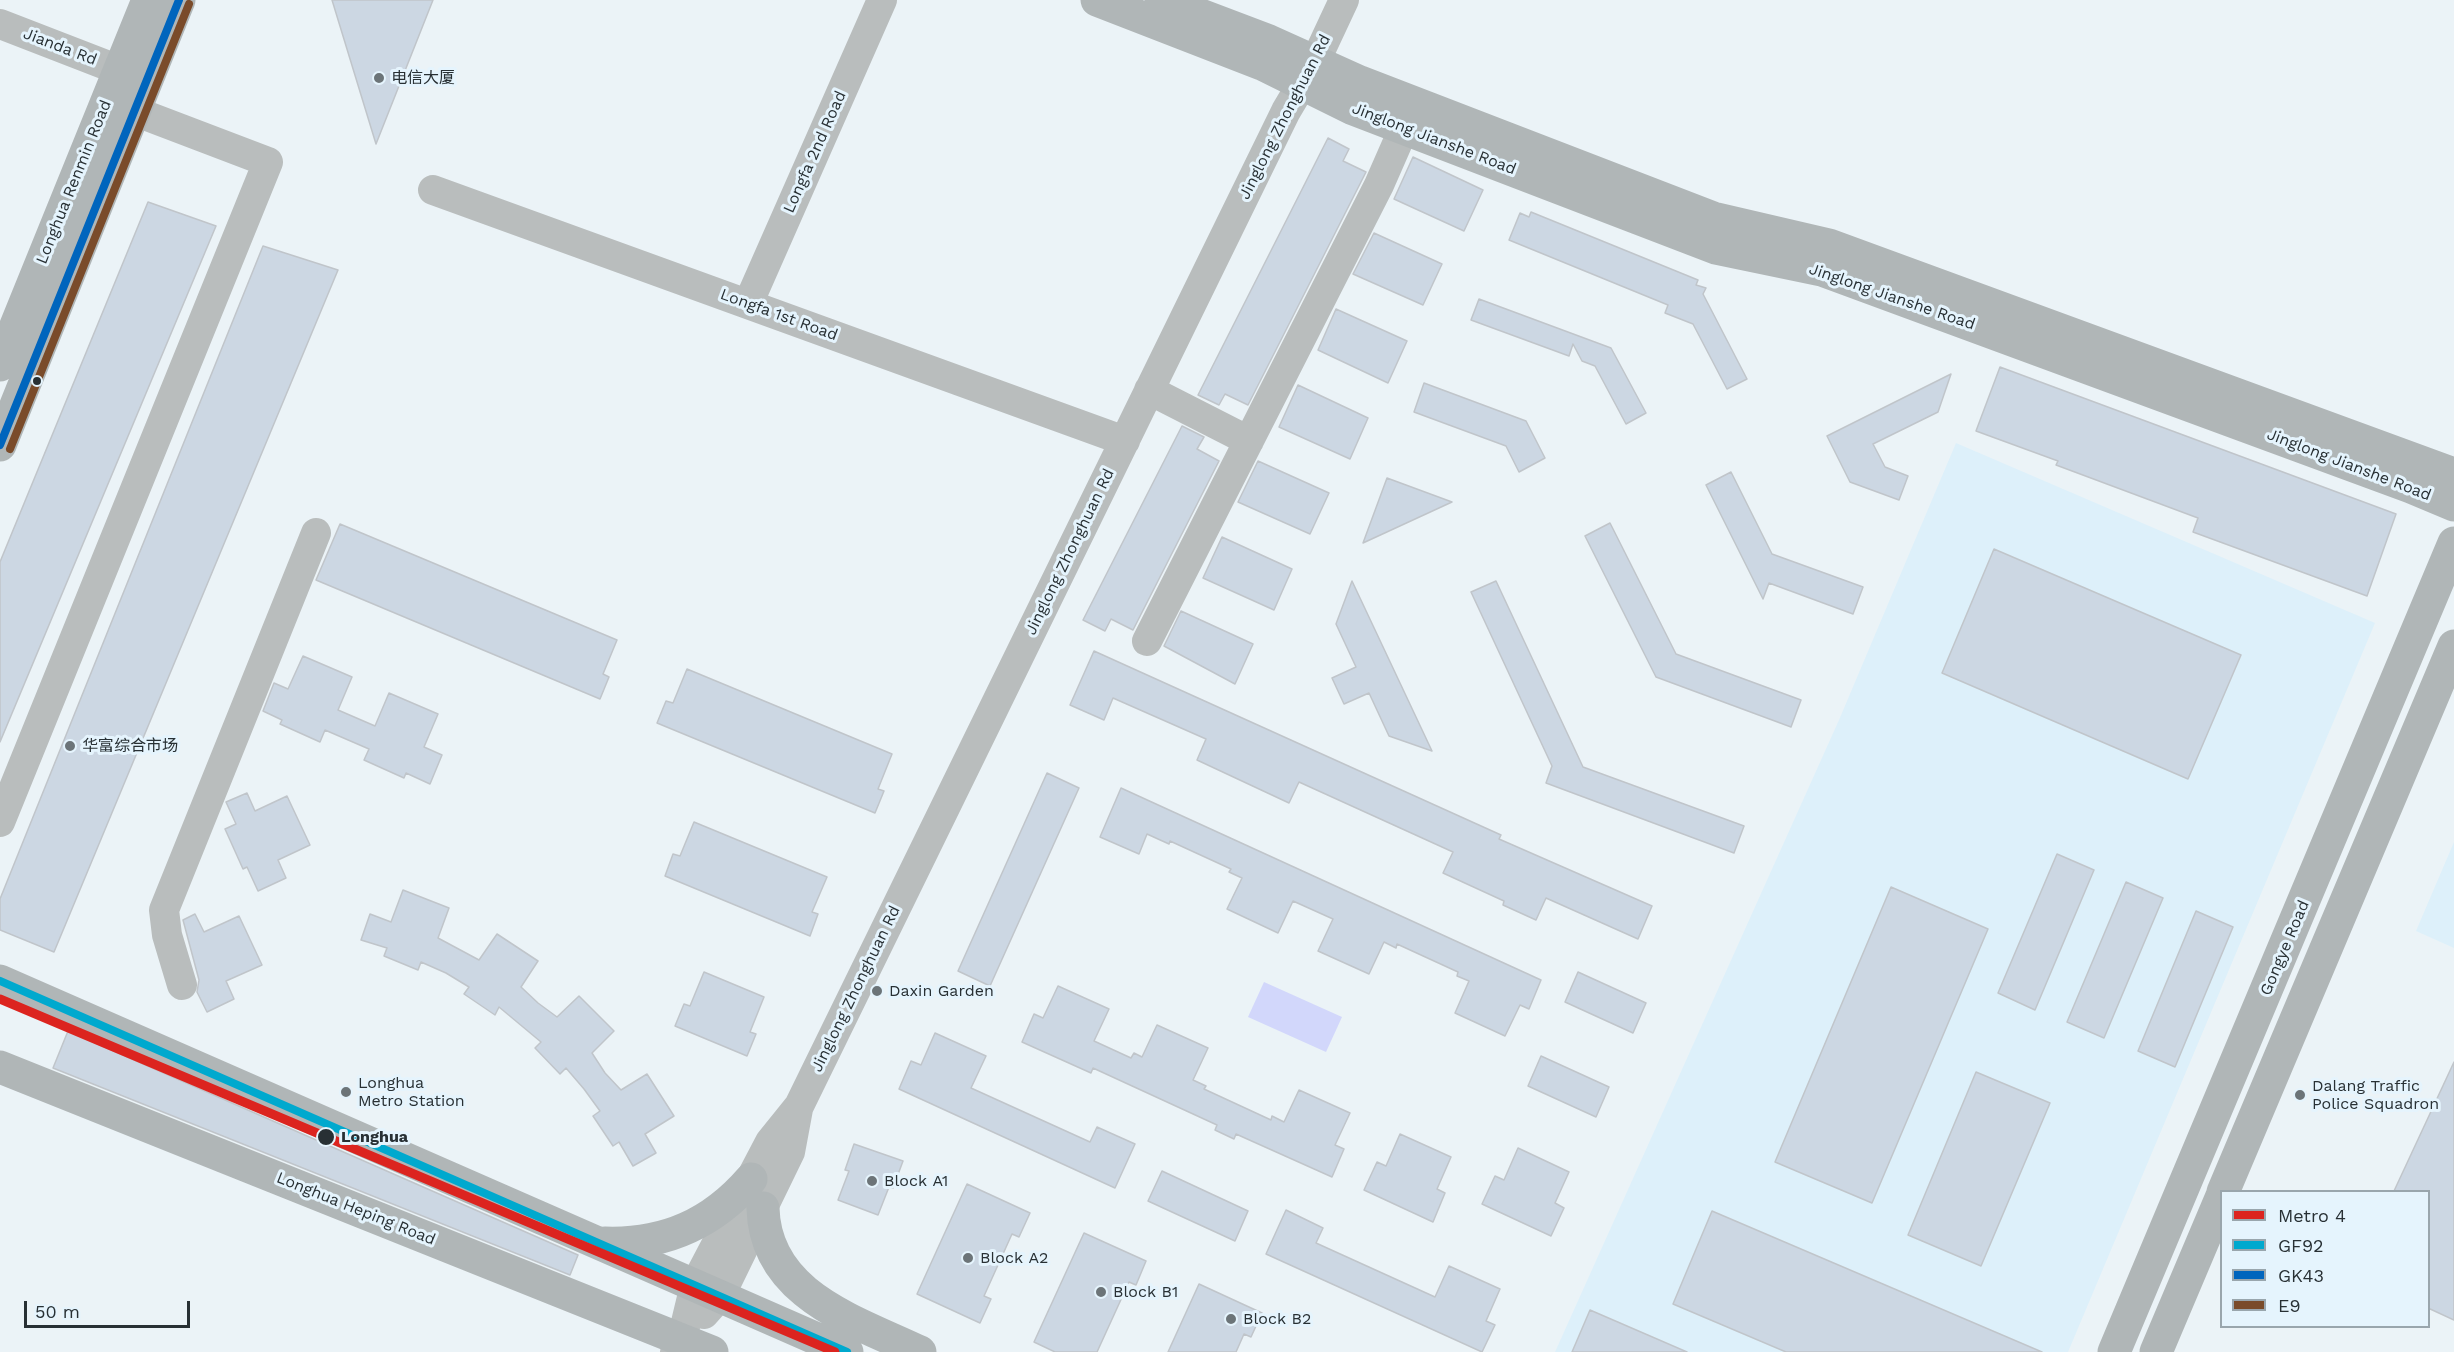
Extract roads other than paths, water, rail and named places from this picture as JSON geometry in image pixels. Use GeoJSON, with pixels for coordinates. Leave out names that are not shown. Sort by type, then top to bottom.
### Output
{"type":"FeatureCollection","features":[{"type":"Feature","properties":{"kind":"main road","name":"Longhua Renmin Road"},"geometry":{"type":"LineString","coordinates":[[0,365],[148,0]]}},
{"type":"Feature","properties":{"kind":"main road","name":"Longhua Renmin Road"},"geometry":{"type":"LineString","coordinates":[[0,445],[179,0]]}},
{"type":"Feature","properties":{"kind":"main road","name":"Jinglong Jianshe Road"},"geometry":{"type":"LineString","coordinates":[[1097,0],[1262,64],[1360,82],[1713,218],[1829,245],[2454,474]]}},
{"type":"Feature","properties":{"kind":"main road","name":"Jinglong Jianshe Road"},"geometry":{"type":"LineString","coordinates":[[1161,0],[1269,41],[1351,108],[1716,248],[1822,270],[2411,487],[2454,505]]}},
{"type":"Feature","properties":{"kind":"main road","name":"Gongye Road"},"geometry":{"type":"LineString","coordinates":[[2114,1352],[2454,543]]}},
{"type":"Feature","properties":{"kind":"main road"},"geometry":{"type":"LineString","coordinates":[[2223,1190],[2454,646]]}},
{"type":"Feature","properties":{"kind":"main road"},"geometry":{"type":"LineString","coordinates":[[0,981],[847,1352]]}},
{"type":"Feature","properties":{"kind":"main road","name":"Longhua Heping Road"},"geometry":{"type":"LineString","coordinates":[[0,1067],[679,1345],[712,1352]]}},
{"type":"Feature","properties":{"kind":"main road"},"geometry":{"type":"LineString","coordinates":[[599,1243],[652,1239],[693,1225],[727,1205],[757,1193],[763,1224],[779,1263],[789,1278],[806,1294],[832,1311],[921,1352]]}},
{"type":"Feature","properties":{"kind":"main road"},"geometry":{"type":"LineString","coordinates":[[2156,1352],[2220,1201]]}},
{"type":"Feature","properties":{"kind":"street","name":"Longfa 2nd Road"},"geometry":{"type":"LineString","coordinates":[[748,304],[882,0]]}},
{"type":"Feature","properties":{"kind":"street","name":"Jinglong Zhonghuan Rd"},"geometry":{"type":"LineString","coordinates":[[679,1345],[757,1193],[790,1152],[799,1106],[1286,111],[1309,73],[1344,0]]}},
{"type":"Feature","properties":{"kind":"street","name":"Jianda Rd"},"geometry":{"type":"LineString","coordinates":[[0,24],[119,70]]}},
{"type":"Feature","properties":{"kind":"street"},"geometry":{"type":"LineString","coordinates":[[0,822],[268,162],[135,111]]}},
{"type":"Feature","properties":{"kind":"street"},"geometry":{"type":"LineString","coordinates":[[1147,641],[1378,185],[1404,128]]}},
{"type":"Feature","properties":{"kind":"street","name":"Longfa 1st Road"},"geometry":{"type":"LineString","coordinates":[[433,190],[1125,441]]}},
{"type":"Feature","properties":{"kind":"street"},"geometry":{"type":"LineString","coordinates":[[1149,390],[1249,441]]}},
{"type":"Feature","properties":{"kind":"street"},"geometry":{"type":"LineString","coordinates":[[182,986],[167,935],[164,910],[316,533]]}},
{"type":"Feature","properties":{"kind":"water"},"geometry":{"type":"Polygon","coordinates":[[[1264,982],[1342,1017],[1326,1052],[1248,1017],[1264,982]]]}},
{"type":"Feature","properties":{"kind":"metro line","name":"4"},"geometry":{"type":"LineString","coordinates":[[0,999],[835,1352]]}},
{"type":"Feature","properties":{"kind":"place","name":"电信大厦"},"geometry":{"type":"Point","coordinates":[379,78]}},
{"type":"Feature","properties":{"kind":"place","name":"华富综合市场"},"geometry":{"type":"Point","coordinates":[70,746]}},
{"type":"Feature","properties":{"kind":"place","name":"Daxin Garden"},"geometry":{"type":"Point","coordinates":[877,991]}},
{"type":"Feature","properties":{"kind":"place","name":"Longhua Metro Station"},"geometry":{"type":"Point","coordinates":[346,1092]}},
{"type":"Feature","properties":{"kind":"place","name":"Dalang Traffic Police Squadron"},"geometry":{"type":"Point","coordinates":[2300,1095]}},
{"type":"Feature","properties":{"kind":"place","name":"Longhua"},"geometry":{"type":"Point","coordinates":[326,1137]}},
{"type":"Feature","properties":{"kind":"place","name":"Block A1"},"geometry":{"type":"Point","coordinates":[872,1181]}},
{"type":"Feature","properties":{"kind":"place","name":"Block A2"},"geometry":{"type":"Point","coordinates":[968,1258]}},
{"type":"Feature","properties":{"kind":"place","name":"Block B1"},"geometry":{"type":"Point","coordinates":[1101,1292]}},
{"type":"Feature","properties":{"kind":"place","name":"Block B2"},"geometry":{"type":"Point","coordinates":[1231,1319]}}]}
